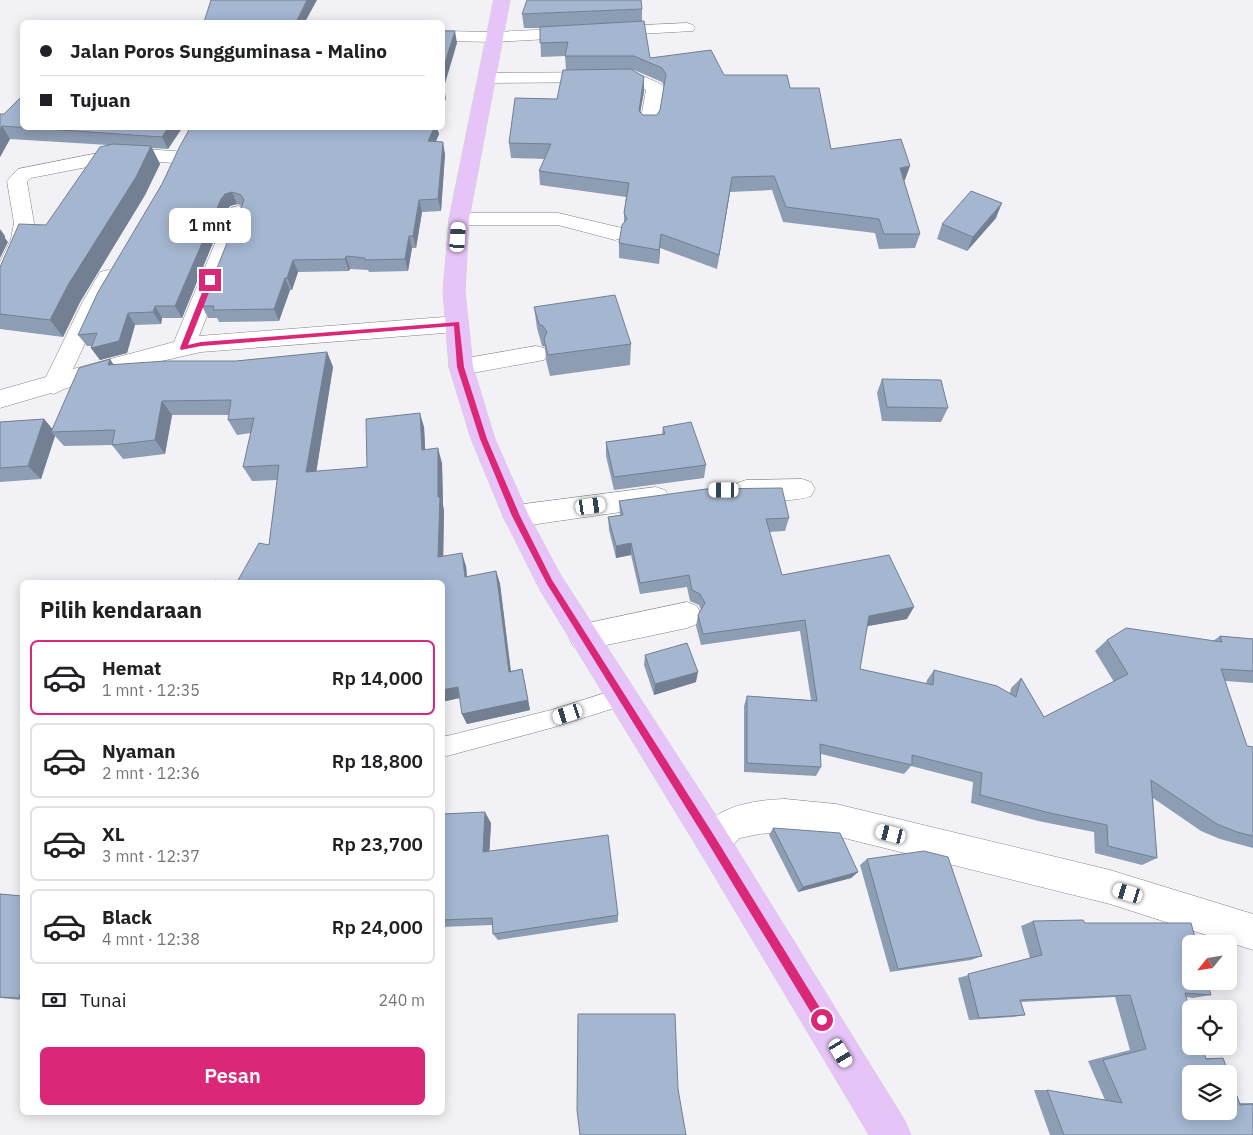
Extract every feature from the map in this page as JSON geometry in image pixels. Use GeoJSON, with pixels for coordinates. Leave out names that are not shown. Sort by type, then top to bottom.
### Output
{"type":"FeatureCollection","features":[{"type":"Feature","properties":{"kind":"main road"},"geometry":{"type":"LineString","coordinates":[[502,0],[459,219],[454,291],[461,367],[484,439],[516,516],[550,582],[621,698],[712,840],[891,1135]]}},
{"type":"Feature","properties":{"kind":"street"},"geometry":{"type":"LineString","coordinates":[[445,36],[494,37],[687,28]]}},
{"type":"Feature","properties":{"kind":"street"},"geometry":{"type":"LineString","coordinates":[[488,78],[634,77],[655,88],[649,124]]}},
{"type":"Feature","properties":{"kind":"street"},"geometry":{"type":"LineString","coordinates":[[0,286],[21,238],[24,223],[17,181],[22,175],[52,167],[123,154],[176,157]]}},
{"type":"Feature","properties":{"kind":"street"},"geometry":{"type":"LineString","coordinates":[[183,348],[238,212]]}},
{"type":"Feature","properties":{"kind":"street"},"geometry":{"type":"LineString","coordinates":[[459,219],[558,219],[615,232]]}},
{"type":"Feature","properties":{"kind":"street"},"geometry":{"type":"LineString","coordinates":[[54,385],[93,303],[117,262]]}},
{"type":"Feature","properties":{"kind":"street"},"geometry":{"type":"LineString","coordinates":[[0,399],[54,385],[140,358],[201,344],[457,324]]}},
{"type":"Feature","properties":{"kind":"street"},"geometry":{"type":"LineString","coordinates":[[461,367],[536,354]]}},
{"type":"Feature","properties":{"kind":"street"},"geometry":{"type":"LineString","coordinates":[[724,490],[802,489]]}},
{"type":"Feature","properties":{"kind":"street"},"geometry":{"type":"LineString","coordinates":[[516,516],[676,494]]}},
{"type":"Feature","properties":{"kind":"street"},"geometry":{"type":"LineString","coordinates":[[584,637],[687,615]]}},
{"type":"Feature","properties":{"kind":"street"},"geometry":{"type":"LineString","coordinates":[[712,840],[733,825],[758,817],[794,814],[836,820],[1110,887],[1253,932]]}},
{"type":"Feature","properties":{"kind":"lane"},"geometry":{"type":"LineString","coordinates":[[445,746],[551,719],[621,698]]}},
{"type":"Feature","properties":{"kind":"building"},"geometry":{"type":"Polygon","coordinates":[[[211,0],[307,0],[297,20],[205,20],[211,0]]]}},
{"type":"Feature","properties":{"kind":"building"},"geometry":{"type":"Polygon","coordinates":[[[527,0],[641,0],[642,9],[522,14],[527,0]]]}},
{"type":"Feature","properties":{"kind":"building"},"geometry":{"type":"Polygon","coordinates":[[[644,21],[650,58],[711,50],[724,75],[787,75],[790,88],[819,88],[831,149],[901,139],[910,166],[900,168],[920,234],[884,234],[879,219],[786,207],[774,176],[732,177],[719,255],[661,234],[659,250],[619,243],[622,225],[627,219],[624,213],[629,183],[539,171],[551,144],[509,143],[515,98],[557,99],[563,70],[631,69],[644,77],[639,111],[643,115],[657,115],[660,110],[666,74],[662,68],[634,56],[565,56],[568,42],[540,43],[540,27],[644,21]]]}},
{"type":"Feature","properties":{"kind":"building"},"geometry":{"type":"Polygon","coordinates":[[[445,31],[455,31],[445,63],[445,31]]]}},
{"type":"Feature","properties":{"kind":"building"},"geometry":{"type":"Polygon","coordinates":[[[20,98],[20,127],[2,126],[0,130],[0,114],[4,114],[20,98]]]}},
{"type":"Feature","properties":{"kind":"building"},"geometry":{"type":"Polygon","coordinates":[[[60,130],[167,130],[162,137],[60,130]]]}},
{"type":"Feature","properties":{"kind":"building"},"geometry":{"type":"Polygon","coordinates":[[[189,130],[433,130],[428,141],[443,142],[438,199],[419,200],[413,236],[409,236],[405,259],[365,260],[365,258],[346,256],[345,259],[293,260],[274,309],[213,310],[214,306],[202,306],[244,200],[241,195],[232,192],[225,194],[221,199],[175,306],[155,306],[153,312],[128,313],[119,341],[91,348],[97,333],[78,335],[98,292],[162,184],[189,130]]]}},
{"type":"Feature","properties":{"kind":"building"},"geometry":{"type":"Polygon","coordinates":[[[113,144],[151,146],[136,177],[68,285],[50,320],[0,314],[0,267],[19,224],[46,225],[100,147],[113,144]]]}},
{"type":"Feature","properties":{"kind":"building"},"geometry":{"type":"Polygon","coordinates":[[[971,191],[1002,203],[973,237],[942,224],[971,191]]]}},
{"type":"Feature","properties":{"kind":"building"},"geometry":{"type":"Polygon","coordinates":[[[615,295],[631,344],[548,355],[544,339],[547,332],[539,324],[534,307],[615,295]]]}},
{"type":"Feature","properties":{"kind":"building"},"geometry":{"type":"Polygon","coordinates":[[[327,352],[306,472],[367,467],[366,419],[420,413],[422,450],[438,448],[438,497],[440,497],[438,557],[462,553],[465,577],[496,571],[509,672],[522,669],[528,700],[462,714],[458,687],[445,689],[445,580],[238,580],[259,543],[269,545],[279,465],[243,467],[254,418],[228,420],[231,400],[162,401],[155,440],[112,445],[115,430],[51,432],[79,368],[110,359],[108,365],[165,361],[236,361],[327,352]]]}},
{"type":"Feature","properties":{"kind":"building"},"geometry":{"type":"Polygon","coordinates":[[[882,379],[941,380],[948,408],[887,407],[882,379]]]}},
{"type":"Feature","properties":{"kind":"building"},"geometry":{"type":"Polygon","coordinates":[[[44,419],[28,466],[0,468],[0,422],[44,419]]]}},
{"type":"Feature","properties":{"kind":"building"},"geometry":{"type":"Polygon","coordinates":[[[691,422],[706,465],[614,477],[606,442],[665,434],[663,427],[691,422]]]}},
{"type":"Feature","properties":{"kind":"building"},"geometry":{"type":"Polygon","coordinates":[[[782,488],[789,518],[766,519],[782,575],[889,555],[914,607],[869,616],[860,669],[933,685],[934,670],[997,686],[1016,697],[1021,678],[1044,717],[1128,674],[1107,640],[1126,628],[1222,642],[1220,636],[1253,639],[1253,671],[1221,669],[1247,746],[1253,747],[1253,836],[1217,824],[1151,780],[1157,858],[1108,846],[1107,825],[980,795],[982,773],[912,755],[912,765],[820,744],[821,767],[747,763],[747,696],[817,701],[805,620],[703,634],[698,615],[705,603],[700,594],[692,590],[689,575],[640,583],[631,543],[616,546],[608,517],[623,515],[619,501],[706,489],[782,488]]]}},
{"type":"Feature","properties":{"kind":"building"},"geometry":{"type":"Polygon","coordinates":[[[687,643],[698,672],[655,684],[645,655],[687,643]]]}},
{"type":"Feature","properties":{"kind":"building"},"geometry":{"type":"Polygon","coordinates":[[[485,812],[483,852],[608,835],[618,915],[493,934],[492,918],[445,920],[445,814],[485,812]]]}},
{"type":"Feature","properties":{"kind":"building"},"geometry":{"type":"Polygon","coordinates":[[[773,828],[840,833],[858,872],[803,887],[773,828]]]}},
{"type":"Feature","properties":{"kind":"building"},"geometry":{"type":"Polygon","coordinates":[[[924,851],[948,857],[982,956],[898,969],[867,859],[924,851]]]}},
{"type":"Feature","properties":{"kind":"building"},"geometry":{"type":"Polygon","coordinates":[[[0,894],[20,896],[20,995],[19,998],[0,997],[0,894]]]}},
{"type":"Feature","properties":{"kind":"building"},"geometry":{"type":"Polygon","coordinates":[[[1083,920],[1085,923],[1191,923],[1194,935],[1182,935],[1182,990],[1210,990],[1211,995],[1185,993],[1187,1000],[1182,1000],[1182,1055],[1205,1055],[1206,1059],[1223,1058],[1226,1065],[1182,1065],[1182,1120],[1237,1120],[1237,1097],[1240,1105],[1253,1104],[1253,1135],[1064,1135],[1047,1090],[1122,1103],[1103,1060],[1146,1049],[1130,995],[1020,1000],[1025,1015],[979,1018],[968,974],[1042,955],[1033,921],[1083,920]]]}},
{"type":"Feature","properties":{"kind":"building"},"geometry":{"type":"Polygon","coordinates":[[[578,1014],[675,1014],[678,1089],[686,1135],[580,1135],[577,1110],[578,1014]]]}},
{"type":"Feature","properties":{"kind":"route"},"geometry":{"type":"LineString","coordinates":[[210,280],[183,348],[201,344],[457,324],[461,367],[484,439],[516,516],[550,582],[621,698],[712,840],[822,1020]]}}]}
